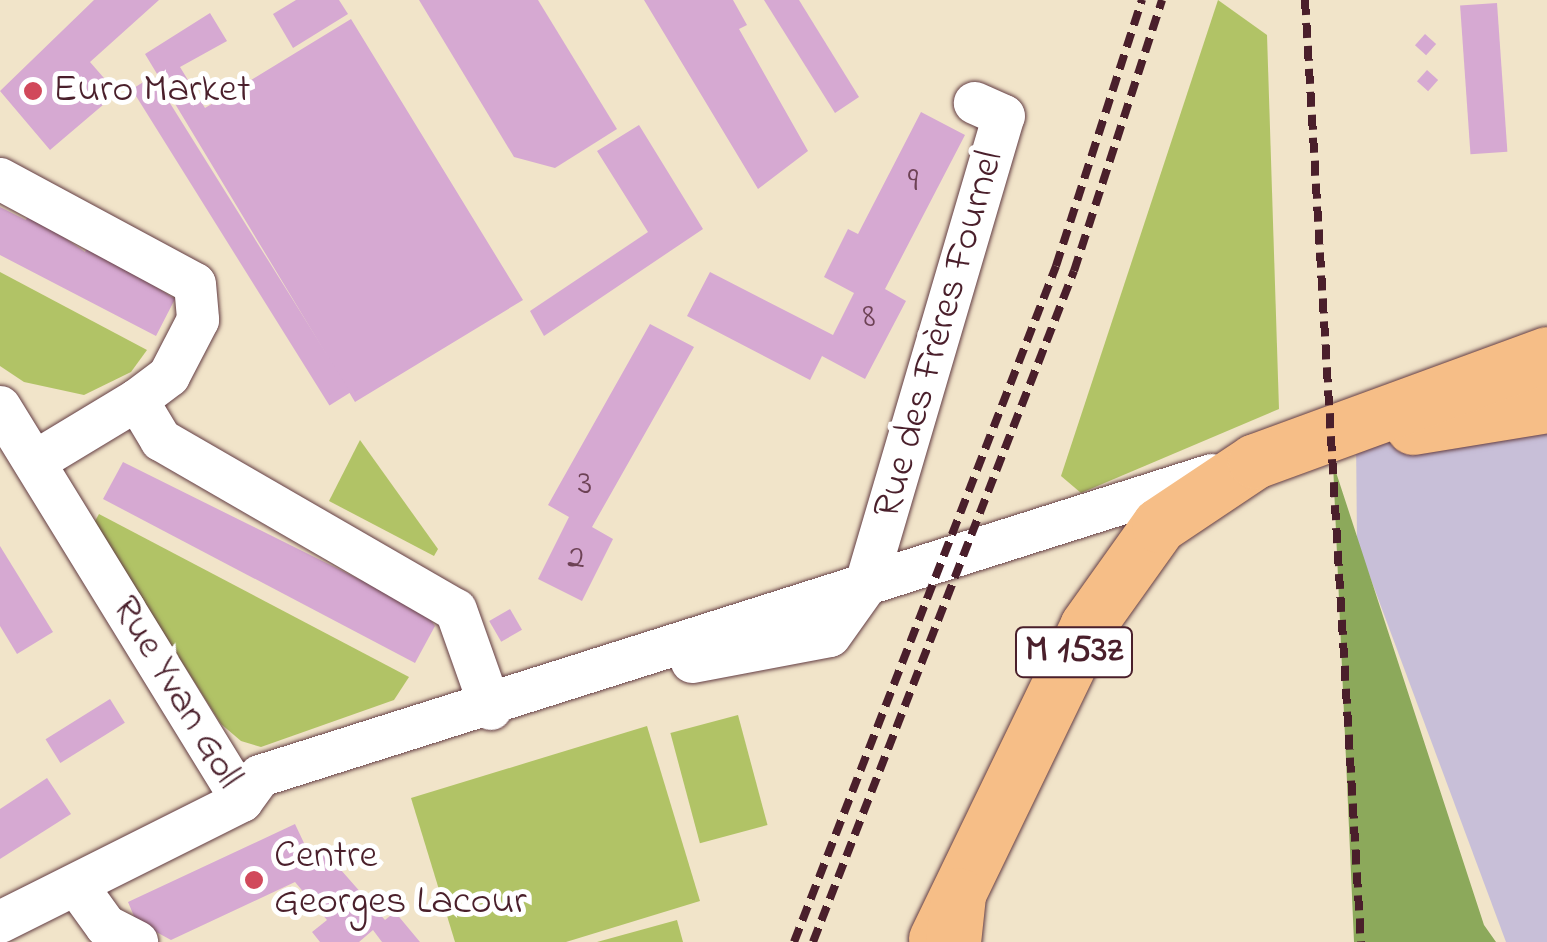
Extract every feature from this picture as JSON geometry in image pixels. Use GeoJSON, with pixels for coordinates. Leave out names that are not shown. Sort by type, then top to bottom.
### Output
{"type":"FeatureCollection","features":[{"type":"Feature","properties":{"kind":"main road"},"geometry":{"type":"LineString","coordinates":[[1278,453],[1547,354]]}},
{"type":"Feature","properties":{"kind":"main road"},"geometry":{"type":"LineString","coordinates":[[1278,453],[1547,406]]}},
{"type":"Feature","properties":{"kind":"main road","name":"M 153z"},"geometry":{"type":"LineString","coordinates":[[948,926],[1108,591],[1188,498],[1278,453]]}},
{"type":"Feature","properties":{"kind":"street","name":"Rue des Frères Fournel"},"geometry":{"type":"LineString","coordinates":[[866,584],[1004,116],[975,103]]}},
{"type":"Feature","properties":{"kind":"street"},"geometry":{"type":"LineString","coordinates":[[0,178],[195,284],[198,320],[169,376],[36,461]]}},
{"type":"Feature","properties":{"kind":"street"},"geometry":{"type":"LineString","coordinates":[[137,400],[161,440],[187,459],[456,610],[491,709]]}},
{"type":"Feature","properties":{"kind":"street","name":"Rue Yvan Goll"},"geometry":{"type":"LineString","coordinates":[[0,407],[242,800],[0,922]]}},
{"type":"Feature","properties":{"kind":"street"},"geometry":{"type":"LineString","coordinates":[[242,800],[260,776],[491,709],[1278,453]]}},
{"type":"Feature","properties":{"kind":"street"},"geometry":{"type":"LineString","coordinates":[[77,886],[106,926],[136,942]]}},
{"type":"Feature","properties":{"kind":"shaded area"},"geometry":{"type":"Polygon","coordinates":[[[1547,405],[1547,942],[1506,942],[1357,542],[1356,436],[1547,405]]]}},
{"type":"Feature","properties":{"kind":"green space"},"geometry":{"type":"Polygon","coordinates":[[[1218,0],[1267,35],[1279,409],[1081,493],[1061,476],[1218,0]]]}},
{"type":"Feature","properties":{"kind":"green space"},"geometry":{"type":"Polygon","coordinates":[[[0,272],[147,350],[131,372],[84,395],[24,382],[0,366],[0,272]]]}},
{"type":"Feature","properties":{"kind":"green space"},"geometry":{"type":"Polygon","coordinates":[[[360,440],[438,549],[434,556],[329,501],[360,440]]]}},
{"type":"Feature","properties":{"kind":"green space"},"geometry":{"type":"Polygon","coordinates":[[[1333,463],[1484,925],[1496,942],[1354,942],[1333,463]]]}},
{"type":"Feature","properties":{"kind":"green space"},"geometry":{"type":"Polygon","coordinates":[[[99,514],[409,677],[394,700],[261,747],[241,741],[221,724],[94,523],[99,514]]]}},
{"type":"Feature","properties":{"kind":"green space"},"geometry":{"type":"Polygon","coordinates":[[[738,715],[768,825],[700,843],[670,733],[738,715]]]}},
{"type":"Feature","properties":{"kind":"green space"},"geometry":{"type":"Polygon","coordinates":[[[647,726],[700,901],[566,942],[455,942],[411,798],[647,726]]]}},
{"type":"Feature","properties":{"kind":"green space"},"geometry":{"type":"Polygon","coordinates":[[[677,920],[683,942],[597,942],[677,920]]]}},
{"type":"Feature","properties":{"kind":"building"},"geometry":{"type":"Polygon","coordinates":[[[94,0],[159,0],[90,62],[117,93],[50,150],[0,91],[94,0]]]}},
{"type":"Feature","properties":{"kind":"building"},"geometry":{"type":"Polygon","coordinates":[[[296,0],[339,0],[348,14],[293,48],[273,14],[296,0]]]}},
{"type":"Feature","properties":{"kind":"building"},"geometry":{"type":"Polygon","coordinates":[[[419,0],[538,0],[617,129],[555,168],[514,157],[419,0]]]}},
{"type":"Feature","properties":{"kind":"building"},"geometry":{"type":"Polygon","coordinates":[[[644,0],[733,0],[747,25],[739,29],[808,151],[758,189],[644,0]]]}},
{"type":"Feature","properties":{"kind":"building"},"geometry":{"type":"Polygon","coordinates":[[[764,0],[799,0],[859,97],[835,113],[764,0]]]}},
{"type":"Feature","properties":{"kind":"building"},"geometry":{"type":"Polygon","coordinates":[[[1497,3],[1507,152],[1470,154],[1460,6],[1497,3]]]}},
{"type":"Feature","properties":{"kind":"building"},"geometry":{"type":"Polygon","coordinates":[[[210,13],[227,41],[180,67],[205,108],[351,19],[523,300],[355,402],[145,54],[210,13]]]}},
{"type":"Feature","properties":{"kind":"building"},"geometry":{"type":"Polygon","coordinates":[[[1425,34],[1436,44],[1426,55],[1415,45],[1425,34]]]}},
{"type":"Feature","properties":{"kind":"building"},"geometry":{"type":"Polygon","coordinates":[[[1427,70],[1438,80],[1428,91],[1417,81],[1427,70]]]}},
{"type":"Feature","properties":{"kind":"building"},"geometry":{"type":"Polygon","coordinates":[[[153,76],[351,392],[329,406],[132,89],[153,76]]]}},
{"type":"Feature","properties":{"kind":"building"},"geometry":{"type":"Polygon","coordinates":[[[921,112],[965,135],[885,289],[906,301],[865,379],[822,356],[810,380],[687,316],[710,272],[833,335],[854,293],[824,277],[848,229],[858,234],[921,112]]]}},
{"type":"Feature","properties":{"kind":"building"},"geometry":{"type":"Polygon","coordinates":[[[639,125],[703,229],[544,336],[530,311],[648,232],[597,151],[639,125]]]}},
{"type":"Feature","properties":{"kind":"building"},"geometry":{"type":"Polygon","coordinates":[[[0,207],[26,220],[29,213],[85,252],[89,244],[175,299],[156,336],[0,255],[0,207]]]}},
{"type":"Feature","properties":{"kind":"building"},"geometry":{"type":"Polygon","coordinates":[[[650,324],[694,347],[592,527],[613,539],[582,601],[538,579],[569,517],[548,505],[650,324]]]}},
{"type":"Feature","properties":{"kind":"building"},"geometry":{"type":"Polygon","coordinates":[[[123,462],[425,612],[435,626],[415,663],[103,499],[123,462]]]}},
{"type":"Feature","properties":{"kind":"building"},"geometry":{"type":"Polygon","coordinates":[[[0,546],[53,632],[17,654],[0,626],[0,546]]]}},
{"type":"Feature","properties":{"kind":"building"},"geometry":{"type":"Polygon","coordinates":[[[510,609],[522,630],[501,642],[489,621],[510,609]]]}},
{"type":"Feature","properties":{"kind":"building"},"geometry":{"type":"Polygon","coordinates":[[[110,699],[125,723],[60,763],[46,739],[110,699]]]}},
{"type":"Feature","properties":{"kind":"building"},"geometry":{"type":"Polygon","coordinates":[[[47,778],[71,814],[0,859],[0,809],[47,778]]]}},
{"type":"Feature","properties":{"kind":"building"},"geometry":{"type":"Polygon","coordinates":[[[295,824],[312,860],[326,853],[385,920],[395,912],[420,942],[382,942],[373,930],[359,942],[320,942],[312,932],[327,920],[295,882],[171,940],[136,921],[128,902],[295,824]]]}},
{"type":"Feature","properties":{"kind":"railway"},"geometry":{"type":"LineString","coordinates":[[794,942],[1056,266],[1142,0]]}},
{"type":"Feature","properties":{"kind":"railway"},"geometry":{"type":"LineString","coordinates":[[813,942],[1074,271],[1162,0]]}},
{"type":"Feature","properties":{"kind":"railway"},"geometry":{"type":"LineString","coordinates":[[1305,0],[1361,942]]}},
{"type":"Feature","properties":{"kind":"place","name":"Euro Market"},"geometry":{"type":"Point","coordinates":[33,91]}},
{"type":"Feature","properties":{"kind":"place","name":"Centre Georges Lacour"},"geometry":{"type":"Point","coordinates":[254,880]}}]}
